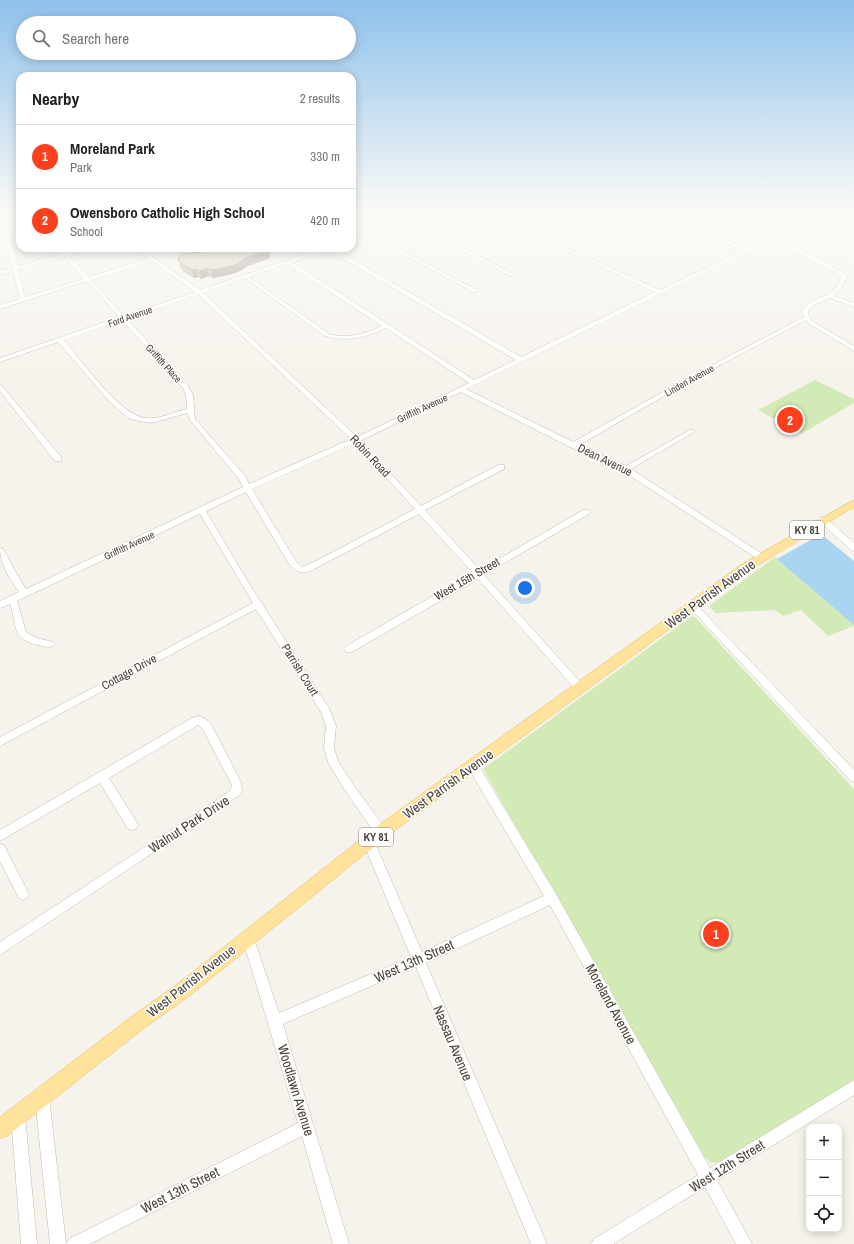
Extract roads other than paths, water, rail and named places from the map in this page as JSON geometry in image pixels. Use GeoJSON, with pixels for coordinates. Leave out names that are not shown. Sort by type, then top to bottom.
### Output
{"type":"FeatureCollection","features":[{"type":"Feature","properties":{"kind":"main road","name":"West Parrish Avenue"},"geometry":{"type":"LineString","coordinates":[[0,1129],[137,1023],[182,991],[381,832],[761,557],[854,503]]}},
{"type":"Feature","properties":{"kind":"street"},"geometry":{"type":"LineString","coordinates":[[16,271],[23,300]]}},
{"type":"Feature","properties":{"kind":"street","name":"Griffith Place"},"geometry":{"type":"LineString","coordinates":[[80,271],[186,387],[190,396],[190,411],[192,419],[242,478],[292,562],[301,570],[324,560],[420,510]]}},
{"type":"Feature","properties":{"kind":"street"},"geometry":{"type":"LineString","coordinates":[[0,307],[115,271]]}},
{"type":"Feature","properties":{"kind":"street","name":"Robin Road"},"geometry":{"type":"LineString","coordinates":[[169,271],[199,292],[356,440],[478,573],[580,688]]}},
{"type":"Feature","properties":{"kind":"street","name":"Ford Avenue"},"geometry":{"type":"LineString","coordinates":[[0,360],[261,271]]}},
{"type":"Feature","properties":{"kind":"street"},"geometry":{"type":"LineString","coordinates":[[302,271],[474,383]]}},
{"type":"Feature","properties":{"kind":"street"},"geometry":{"type":"LineString","coordinates":[[369,271],[521,360]]}},
{"type":"Feature","properties":{"kind":"street"},"geometry":{"type":"LineString","coordinates":[[437,271],[474,291]]}},
{"type":"Feature","properties":{"kind":"street"},"geometry":{"type":"LineString","coordinates":[[504,271],[512,275]]}},
{"type":"Feature","properties":{"kind":"street"},"geometry":{"type":"LineString","coordinates":[[614,271],[660,292]]}},
{"type":"Feature","properties":{"kind":"street","name":"Griffith Avenue"},"geometry":{"type":"LineString","coordinates":[[0,605],[248,488],[356,440],[704,271]]}},
{"type":"Feature","properties":{"kind":"street"},"geometry":{"type":"LineString","coordinates":[[839,271],[847,275],[839,288],[830,296],[808,307],[804,312],[806,318],[810,322],[854,349]]}},
{"type":"Feature","properties":{"kind":"street"},"geometry":{"type":"LineString","coordinates":[[246,276],[327,335],[343,338],[356,337],[386,326]]}},
{"type":"Feature","properties":{"kind":"street"},"geometry":{"type":"LineString","coordinates":[[830,296],[854,305]]}},
{"type":"Feature","properties":{"kind":"street","name":"Linden Avenue"},"geometry":{"type":"LineString","coordinates":[[573,445],[690,379],[806,318]]}},
{"type":"Feature","properties":{"kind":"street"},"geometry":{"type":"LineString","coordinates":[[60,340],[125,414],[136,419],[150,420],[162,419],[190,411]]}},
{"type":"Feature","properties":{"kind":"street"},"geometry":{"type":"LineString","coordinates":[[0,387],[58,459]]}},
{"type":"Feature","properties":{"kind":"street","name":"Dean Avenue"},"geometry":{"type":"LineString","coordinates":[[461,389],[573,445],[626,469],[761,557]]}},
{"type":"Feature","properties":{"kind":"street"},"geometry":{"type":"LineString","coordinates":[[626,469],[692,431]]}},
{"type":"Feature","properties":{"kind":"street"},"geometry":{"type":"LineString","coordinates":[[420,510],[501,467]]}},
{"type":"Feature","properties":{"kind":"street","name":"Parrish Court"},"geometry":{"type":"LineString","coordinates":[[202,510],[329,719],[331,726],[329,748],[333,762],[348,786],[381,832]]}},
{"type":"Feature","properties":{"kind":"street","name":"West 15th Street"},"geometry":{"type":"LineString","coordinates":[[349,649],[478,573],[586,512]]}},
{"type":"Feature","properties":{"kind":"street"},"geometry":{"type":"LineString","coordinates":[[823,520],[854,548]]}},
{"type":"Feature","properties":{"kind":"street"},"geometry":{"type":"LineString","coordinates":[[0,551],[7,562],[12,575],[25,594]]}},
{"type":"Feature","properties":{"kind":"street"},"geometry":{"type":"LineString","coordinates":[[12,599],[16,606],[18,628],[23,635],[33,641],[50,644]]}},
{"type":"Feature","properties":{"kind":"street","name":"Cottage Drive"},"geometry":{"type":"LineString","coordinates":[[0,742],[259,604]]}},
{"type":"Feature","properties":{"kind":"street"},"geometry":{"type":"LineString","coordinates":[[693,606],[854,777]]}},
{"type":"Feature","properties":{"kind":"street","name":"Walnut Park Drive"},"geometry":{"type":"LineString","coordinates":[[0,836],[200,720],[206,725],[237,788],[234,794],[0,949]]}},
{"type":"Feature","properties":{"kind":"street","name":"Moreland Avenue"},"geometry":{"type":"LineString","coordinates":[[473,766],[552,898],[744,1244]]}},
{"type":"Feature","properties":{"kind":"street"},"geometry":{"type":"LineString","coordinates":[[102,776],[132,825]]}},
{"type":"Feature","properties":{"kind":"street","name":"Nassau Avenue"},"geometry":{"type":"LineString","coordinates":[[368,842],[539,1244]]}},
{"type":"Feature","properties":{"kind":"street"},"geometry":{"type":"LineString","coordinates":[[0,849],[23,894]]}},
{"type":"Feature","properties":{"kind":"street","name":"West 13th Street"},"geometry":{"type":"LineString","coordinates":[[275,1021],[418,960],[552,898]]}},
{"type":"Feature","properties":{"kind":"street","name":"Woodlawn Avenue"},"geometry":{"type":"LineString","coordinates":[[248,937],[307,1126],[341,1244]]}},
{"type":"Feature","properties":{"kind":"street","name":"West 12th Street"},"geometry":{"type":"LineString","coordinates":[[599,1244],[854,1087]]}},
{"type":"Feature","properties":{"kind":"street"},"geometry":{"type":"LineString","coordinates":[[42,1098],[58,1244]]}},
{"type":"Feature","properties":{"kind":"street"},"geometry":{"type":"LineString","coordinates":[[18,1115],[29,1244]]}},
{"type":"Feature","properties":{"kind":"street","name":"West 13th Street"},"geometry":{"type":"LineString","coordinates":[[74,1244],[307,1126]]}},
{"type":"Feature","properties":{"kind":"water"},"geometry":{"type":"Polygon","coordinates":[[[821,534],[854,561],[854,625],[777,559],[821,534]]]}},
{"type":"Feature","properties":{"kind":"place","name":"Owensboro Catholic High School"},"geometry":{"type":"Point","coordinates":[790,420]}},
{"type":"Feature","properties":{"kind":"place","name":"Moreland Park"},"geometry":{"type":"Point","coordinates":[716,934]}}]}
